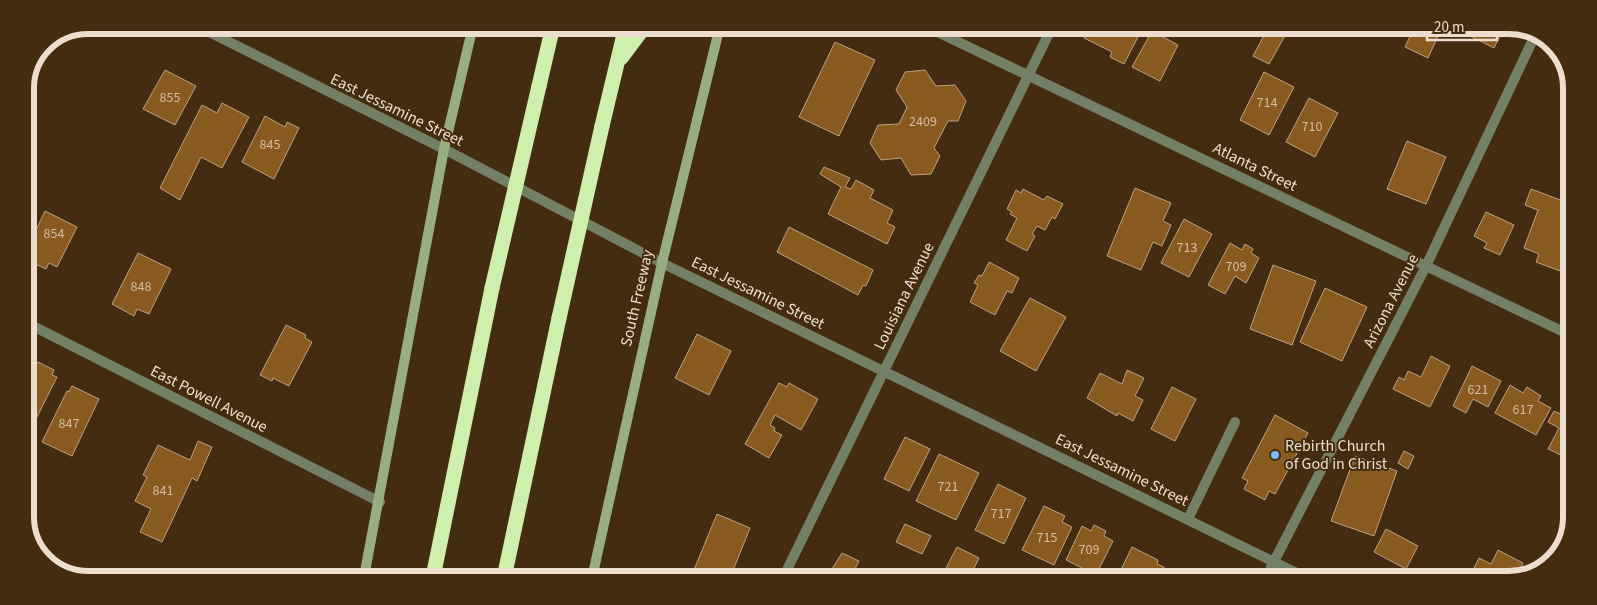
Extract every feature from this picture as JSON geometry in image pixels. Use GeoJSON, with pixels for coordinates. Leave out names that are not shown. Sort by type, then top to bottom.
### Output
{"type":"FeatureCollection","features":[{"type":"Feature","properties":{"kind":"highway"},"geometry":{"type":"LineString","coordinates":[[539,86],[545,34]]}},
{"type":"Feature","properties":{"kind":"highway"},"geometry":{"type":"LineString","coordinates":[[434,571],[492,288],[551,34]]}},
{"type":"Feature","properties":{"kind":"highway"},"geometry":{"type":"LineString","coordinates":[[505,571],[558,318],[624,34]]}},
{"type":"Feature","properties":{"kind":"highway"},"geometry":{"type":"LineString","coordinates":[[619,61],[639,34]]}},
{"type":"Feature","properties":{"kind":"main road"},"geometry":{"type":"LineString","coordinates":[[365,571],[380,502],[444,149],[471,34]]}},
{"type":"Feature","properties":{"kind":"main road","name":"South Freeway"},"geometry":{"type":"LineString","coordinates":[[594,571],[662,262],[718,34]]}},
{"type":"Feature","properties":{"kind":"street","name":"East Jessamine Street"},"geometry":{"type":"LineString","coordinates":[[213,34],[444,149],[662,262],[1293,571]]}},
{"type":"Feature","properties":{"kind":"street","name":"Atlanta Street"},"geometry":{"type":"LineString","coordinates":[[942,34],[1563,331]]}},
{"type":"Feature","properties":{"kind":"street","name":"Louisiana Avenue"},"geometry":{"type":"LineString","coordinates":[[786,571],[1049,34]]}},
{"type":"Feature","properties":{"kind":"street","name":"Arizona Avenue"},"geometry":{"type":"LineString","coordinates":[[1269,571],[1426,266],[1533,39]]}},
{"type":"Feature","properties":{"kind":"street","name":"East Powell Avenue"},"geometry":{"type":"LineString","coordinates":[[34,327],[380,502]]}},
{"type":"Feature","properties":{"kind":"street"},"geometry":{"type":"LineString","coordinates":[[1188,519],[1235,422]]}},
{"type":"Feature","properties":{"kind":"building"},"geometry":{"type":"Polygon","coordinates":[[[1086,34],[1139,35],[1124,64],[1110,57],[1112,52],[1084,38],[1086,34]]]}},
{"type":"Feature","properties":{"kind":"building"},"geometry":{"type":"Polygon","coordinates":[[[1150,34],[1158,34],[1178,45],[1160,81],[1132,67],[1150,34]]]}},
{"type":"Feature","properties":{"kind":"building"},"geometry":{"type":"Polygon","coordinates":[[[1265,34],[1286,34],[1269,64],[1253,56],[1265,34]]]}},
{"type":"Feature","properties":{"kind":"building"},"geometry":{"type":"Polygon","coordinates":[[[1411,34],[1439,34],[1428,58],[1405,47],[1411,34]]]}},
{"type":"Feature","properties":{"kind":"building"},"geometry":{"type":"Polygon","coordinates":[[[1467,34],[1501,34],[1494,48],[1467,34]]]}},
{"type":"Feature","properties":{"kind":"building"},"geometry":{"type":"Polygon","coordinates":[[[835,42],[875,60],[839,136],[799,117],[835,42]]]}},
{"type":"Feature","properties":{"kind":"building"},"geometry":{"type":"Polygon","coordinates":[[[165,70],[196,86],[175,125],[143,109],[165,70]]]}},
{"type":"Feature","properties":{"kind":"building"},"geometry":{"type":"Polygon","coordinates":[[[925,70],[936,86],[955,85],[966,101],[958,121],[948,121],[934,148],[940,156],[931,174],[911,175],[901,158],[881,160],[870,143],[878,125],[899,124],[907,107],[896,90],[905,72],[925,70]]]}},
{"type":"Feature","properties":{"kind":"building"},"geometry":{"type":"Polygon","coordinates":[[[1264,72],[1294,87],[1269,135],[1240,120],[1264,72]]]}},
{"type":"Feature","properties":{"kind":"building"},"geometry":{"type":"Polygon","coordinates":[[[1309,98],[1338,113],[1315,157],[1286,142],[1309,98]]]}},
{"type":"Feature","properties":{"kind":"building"},"geometry":{"type":"Polygon","coordinates":[[[222,103],[249,117],[222,168],[201,157],[180,200],[160,188],[202,105],[217,113],[222,103]]]}},
{"type":"Feature","properties":{"kind":"building"},"geometry":{"type":"Polygon","coordinates":[[[265,116],[285,127],[287,122],[299,128],[274,179],[242,162],[265,116]]]}},
{"type":"Feature","properties":{"kind":"building"},"geometry":{"type":"Polygon","coordinates":[[[1407,141],[1446,157],[1426,204],[1387,189],[1407,141]]]}},
{"type":"Feature","properties":{"kind":"building"},"geometry":{"type":"Polygon","coordinates":[[[824,167],[850,178],[845,187],[851,189],[856,180],[874,190],[870,198],[893,210],[887,223],[895,227],[887,244],[828,214],[841,187],[820,174],[824,167]]]}},
{"type":"Feature","properties":{"kind":"building"},"geometry":{"type":"Polygon","coordinates":[[[1135,188],[1171,203],[1163,221],[1171,225],[1162,246],[1153,242],[1141,270],[1107,256],[1135,188]]]}},
{"type":"Feature","properties":{"kind":"building"},"geometry":{"type":"Polygon","coordinates":[[[1023,189],[1044,200],[1047,196],[1063,204],[1055,219],[1052,217],[1045,230],[1037,226],[1032,234],[1035,236],[1027,251],[1006,240],[1017,218],[1010,214],[1012,212],[1007,209],[1016,190],[1021,193],[1023,189]]]}},
{"type":"Feature","properties":{"kind":"building"},"geometry":{"type":"Polygon","coordinates":[[[1531,189],[1563,201],[1563,272],[1536,262],[1539,254],[1524,248],[1538,210],[1525,205],[1531,189]]]}},
{"type":"Feature","properties":{"kind":"building"},"geometry":{"type":"Polygon","coordinates":[[[45,211],[77,227],[57,267],[49,263],[46,269],[34,263],[34,234],[45,211]]]}},
{"type":"Feature","properties":{"kind":"building"},"geometry":{"type":"Polygon","coordinates":[[[1486,212],[1514,225],[1500,255],[1484,248],[1487,243],[1474,236],[1486,212]]]}},
{"type":"Feature","properties":{"kind":"building"},"geometry":{"type":"Polygon","coordinates":[[[1184,219],[1212,234],[1189,277],[1161,263],[1184,219]]]}},
{"type":"Feature","properties":{"kind":"building"},"geometry":{"type":"Polygon","coordinates":[[[789,227],[873,270],[866,286],[863,285],[858,295],[777,252],[789,227]]]}},
{"type":"Feature","properties":{"kind":"building"},"geometry":{"type":"Polygon","coordinates":[[[1230,243],[1242,250],[1245,244],[1253,249],[1251,253],[1259,258],[1246,283],[1235,276],[1225,294],[1208,285],[1230,243]]]}},
{"type":"Feature","properties":{"kind":"building"},"geometry":{"type":"Polygon","coordinates":[[[138,253],[171,269],[149,314],[137,309],[134,316],[112,304],[138,253]]]}},
{"type":"Feature","properties":{"kind":"building"},"geometry":{"type":"Polygon","coordinates":[[[989,262],[1019,278],[1012,293],[1007,291],[995,315],[970,302],[978,285],[974,283],[979,275],[982,276],[989,262]]]}},
{"type":"Feature","properties":{"kind":"building"},"geometry":{"type":"Polygon","coordinates":[[[1273,265],[1316,281],[1292,345],[1250,329],[1273,265]]]}},
{"type":"Feature","properties":{"kind":"building"},"geometry":{"type":"Polygon","coordinates":[[[1325,288],[1367,307],[1342,361],[1300,342],[1325,288]]]}},
{"type":"Feature","properties":{"kind":"building"},"geometry":{"type":"Polygon","coordinates":[[[1030,298],[1066,317],[1036,371],[1000,351],[1030,298]]]}},
{"type":"Feature","properties":{"kind":"building"},"geometry":{"type":"Polygon","coordinates":[[[286,325],[306,335],[305,338],[312,342],[289,386],[273,378],[272,381],[260,375],[286,325]]]}},
{"type":"Feature","properties":{"kind":"building"},"geometry":{"type":"Polygon","coordinates":[[[697,334],[731,351],[709,395],[675,378],[697,334]]]}},
{"type":"Feature","properties":{"kind":"building"},"geometry":{"type":"Polygon","coordinates":[[[1431,356],[1450,366],[1430,407],[1393,389],[1399,377],[1404,380],[1408,371],[1421,377],[1431,356]]]}},
{"type":"Feature","properties":{"kind":"building"},"geometry":{"type":"Polygon","coordinates":[[[38,362],[54,370],[52,375],[57,377],[34,423],[34,366],[38,362]]]}},
{"type":"Feature","properties":{"kind":"building"},"geometry":{"type":"Polygon","coordinates":[[[1472,366],[1501,381],[1488,407],[1473,399],[1466,413],[1453,406],[1472,366]]]}},
{"type":"Feature","properties":{"kind":"building"},"geometry":{"type":"Polygon","coordinates":[[[1127,370],[1144,378],[1135,396],[1143,400],[1133,421],[1118,413],[1117,416],[1087,398],[1100,373],[1122,384],[1127,370]]]}},
{"type":"Feature","properties":{"kind":"building"},"geometry":{"type":"Polygon","coordinates":[[[779,383],[787,387],[789,383],[818,399],[801,430],[775,415],[770,425],[775,428],[774,431],[782,435],[769,458],[745,444],[779,383]]]}},
{"type":"Feature","properties":{"kind":"building"},"geometry":{"type":"Polygon","coordinates":[[[1510,385],[1523,393],[1527,387],[1541,396],[1538,401],[1551,408],[1536,435],[1495,413],[1510,385]]]}},
{"type":"Feature","properties":{"kind":"building"},"geometry":{"type":"Polygon","coordinates":[[[72,386],[99,399],[72,456],[42,442],[67,391],[69,392],[72,386]]]}},
{"type":"Feature","properties":{"kind":"building"},"geometry":{"type":"Polygon","coordinates":[[[1172,387],[1196,399],[1175,441],[1151,429],[1172,387]]]}},
{"type":"Feature","properties":{"kind":"building"},"geometry":{"type":"Polygon","coordinates":[[[1554,411],[1563,415],[1563,456],[1548,449],[1559,428],[1548,422],[1554,411]]]}},
{"type":"Feature","properties":{"kind":"building","name":"Rebirth Church of God in Christ"},"geometry":{"type":"Polygon","coordinates":[[[1275,415],[1308,433],[1275,494],[1269,491],[1265,500],[1244,489],[1248,481],[1242,478],[1275,415]]]}},
{"type":"Feature","properties":{"kind":"building"},"geometry":{"type":"Polygon","coordinates":[[[905,437],[930,449],[909,491],[884,479],[905,437]]]}},
{"type":"Feature","properties":{"kind":"building"},"geometry":{"type":"Polygon","coordinates":[[[198,441],[212,447],[197,481],[192,478],[162,542],[140,532],[151,509],[135,501],[147,477],[143,475],[158,445],[190,460],[198,441]]]}},
{"type":"Feature","properties":{"kind":"building"},"geometry":{"type":"Polygon","coordinates":[[[1404,451],[1414,456],[1408,469],[1398,463],[1404,451]]]}},
{"type":"Feature","properties":{"kind":"building"},"geometry":{"type":"Polygon","coordinates":[[[939,454],[979,473],[956,520],[916,501],[939,454]]]}},
{"type":"Feature","properties":{"kind":"building"},"geometry":{"type":"Polygon","coordinates":[[[1355,456],[1397,471],[1374,536],[1331,521],[1355,456]]]}},
{"type":"Feature","properties":{"kind":"building"},"geometry":{"type":"Polygon","coordinates":[[[998,484],[1026,498],[1004,544],[975,530],[998,484]]]}},
{"type":"Feature","properties":{"kind":"building"},"geometry":{"type":"Polygon","coordinates":[[[1044,506],[1065,516],[1062,522],[1072,527],[1054,565],[1022,550],[1044,506]]]}},
{"type":"Feature","properties":{"kind":"building"},"geometry":{"type":"Polygon","coordinates":[[[717,514],[750,528],[733,571],[693,571],[717,514]]]}},
{"type":"Feature","properties":{"kind":"building"},"geometry":{"type":"Polygon","coordinates":[[[905,524],[931,536],[922,554],[896,542],[905,524]]]}},
{"type":"Feature","properties":{"kind":"building"},"geometry":{"type":"Polygon","coordinates":[[[1094,525],[1106,531],[1104,536],[1113,541],[1098,571],[1088,571],[1066,560],[1082,526],[1091,531],[1094,525]]]}},
{"type":"Feature","properties":{"kind":"building"},"geometry":{"type":"Polygon","coordinates":[[[1386,529],[1418,546],[1406,569],[1374,552],[1386,529]]]}},
{"type":"Feature","properties":{"kind":"building"},"geometry":{"type":"Polygon","coordinates":[[[957,547],[979,558],[973,571],[945,570],[957,547]]]}},
{"type":"Feature","properties":{"kind":"building"},"geometry":{"type":"Polygon","coordinates":[[[1132,547],[1158,560],[1157,564],[1164,567],[1162,571],[1120,571],[1132,547]]]}},
{"type":"Feature","properties":{"kind":"building"},"geometry":{"type":"Polygon","coordinates":[[[1498,550],[1523,563],[1520,570],[1472,571],[1479,558],[1491,564],[1498,550]]]}},
{"type":"Feature","properties":{"kind":"building"},"geometry":{"type":"Polygon","coordinates":[[[842,553],[859,561],[854,571],[834,571],[832,569],[842,553]]]}},
{"type":"Feature","properties":{"kind":"place","name":"Rebirth Church of God in Christ"},"geometry":{"type":"Point","coordinates":[1275,455]}}]}
